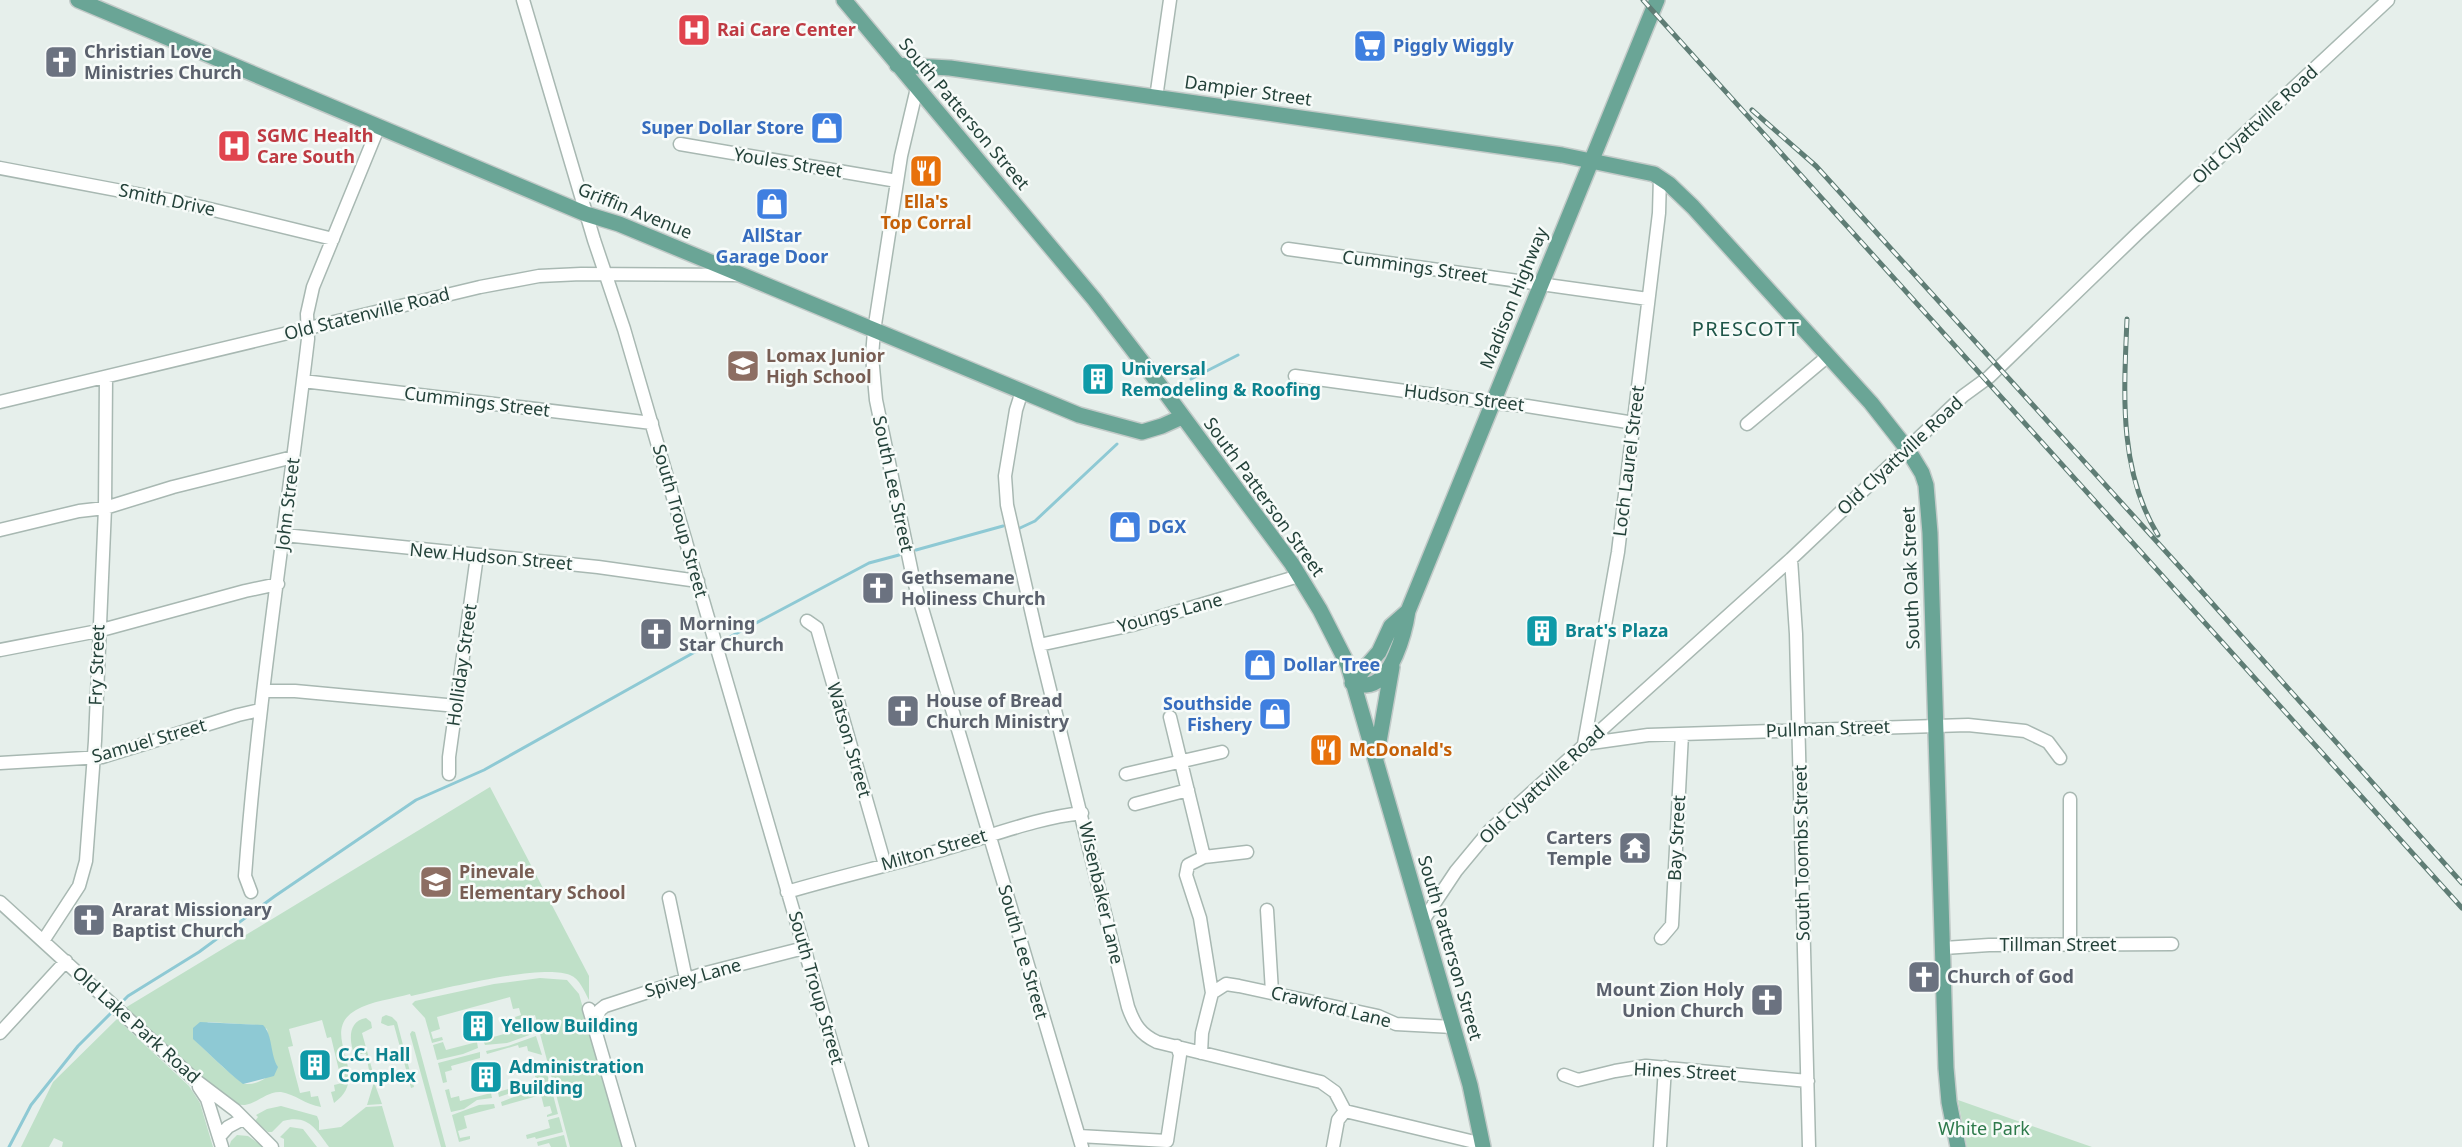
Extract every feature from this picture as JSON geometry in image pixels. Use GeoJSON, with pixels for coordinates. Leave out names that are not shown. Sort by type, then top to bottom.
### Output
{"type":"FeatureCollection","features":[{"type":"Feature","properties":{"kind":"main road","name":"Griffin Avenue"},"geometry":{"type":"LineString","coordinates":[[78,0],[586,214],[611,221],[1079,415],[1142,432],[1182,417]]}},
{"type":"Feature","properties":{"kind":"main road","name":"South Patterson Street"},"geometry":{"type":"LineString","coordinates":[[844,0],[1094,299],[1276,540],[1341,649],[1348,665],[1474,1100],[1483,1146]]}},
{"type":"Feature","properties":{"kind":"main road","name":"Madison Highway"},"geometry":{"type":"LineString","coordinates":[[1352,683],[1368,685],[1379,680],[1393,661],[1406,629],[1408,611],[1657,0]]}},
{"type":"Feature","properties":{"kind":"main road","name":"Dampier Street"},"geometry":{"type":"LineString","coordinates":[[897,65],[950,68],[1419,134],[1592,162]]}},
{"type":"Feature","properties":{"kind":"main road","name":"South Oak Street"},"geometry":{"type":"LineString","coordinates":[[1592,162],[1647,172],[1660,177],[1693,207],[1871,403],[1908,450],[1922,473],[1926,485],[1930,532],[1946,1068],[1958,1147]]}},
{"type":"Feature","properties":{"kind":"main road","name":"Madison Highway"},"geometry":{"type":"LineString","coordinates":[[1352,683],[1380,652],[1391,626],[1408,611]]}},
{"type":"Feature","properties":{"kind":"main road"},"geometry":{"type":"LineString","coordinates":[[1341,649],[1349,654],[1369,657],[1380,652]]}},
{"type":"Feature","properties":{"kind":"main road"},"geometry":{"type":"LineString","coordinates":[[1376,765],[1393,661]]}},
{"type":"Feature","properties":{"kind":"street","name":"South Troup Street"},"geometry":{"type":"LineString","coordinates":[[523,0],[586,214],[652,423],[862,1147]]}},
{"type":"Feature","properties":{"kind":"street"},"geometry":{"type":"LineString","coordinates":[[1156,98],[1170,0]]}},
{"type":"Feature","properties":{"kind":"street","name":"Old Clyattville Road"},"geometry":{"type":"LineString","coordinates":[[1422,921],[1456,871],[1490,830],[1791,559],[2388,0]]}},
{"type":"Feature","properties":{"kind":"street","name":"South Lee Street"},"geometry":{"type":"LineString","coordinates":[[916,88],[897,181],[874,331],[872,356],[876,400],[900,522],[922,613],[1080,1142]]}},
{"type":"Feature","properties":{"kind":"street","name":"John Street"},"geometry":{"type":"LineString","coordinates":[[251,892],[245,876],[260,710],[303,381],[309,328],[307,314],[310,298],[378,126]]}},
{"type":"Feature","properties":{"kind":"street","name":"Youles Street"},"geometry":{"type":"LineString","coordinates":[[680,144],[897,181]]}},
{"type":"Feature","properties":{"kind":"street","name":"Smith Drive"},"geometry":{"type":"LineString","coordinates":[[0,168],[185,203],[333,239]]}},
{"type":"Feature","properties":{"kind":"street","name":"Loch Laurel Street"},"geometry":{"type":"LineString","coordinates":[[1584,744],[1611,603],[1659,213],[1660,177]]}},
{"type":"Feature","properties":{"kind":"street","name":"Cummings Street"},"geometry":{"type":"LineString","coordinates":[[1288,249],[1648,299]]}},
{"type":"Feature","properties":{"kind":"street","name":"Old Statenville Road"},"geometry":{"type":"LineString","coordinates":[[0,402],[480,286],[539,276],[581,274],[740,275]]}},
{"type":"Feature","properties":{"kind":"street"},"geometry":{"type":"LineString","coordinates":[[1747,424],[1828,356]]}},
{"type":"Feature","properties":{"kind":"street","name":"Hudson Street"},"geometry":{"type":"LineString","coordinates":[[1294,376],[1493,403],[1527,405],[1634,423]]}},
{"type":"Feature","properties":{"kind":"street","name":"Fry Street"},"geometry":{"type":"LineString","coordinates":[[43,941],[70,901],[84,874],[93,759],[105,508],[106,377]]}},
{"type":"Feature","properties":{"kind":"street","name":"Cummings Street"},"geometry":{"type":"LineString","coordinates":[[303,381],[652,423]]}},
{"type":"Feature","properties":{"kind":"street","name":"Wisenbaker Lane"},"geometry":{"type":"LineString","coordinates":[[1022,391],[1010,442],[1005,484],[1009,517],[1132,1021],[1135,1027],[1148,1038],[1321,1082],[1335,1092],[1346,1111]]}},
{"type":"Feature","properties":{"kind":"street"},"geometry":{"type":"LineString","coordinates":[[0,530],[78,511],[105,508],[173,487],[293,457]]}},
{"type":"Feature","properties":{"kind":"street","name":"New Hudson Street"},"geometry":{"type":"LineString","coordinates":[[284,535],[598,567],[698,581]]}},
{"type":"Feature","properties":{"kind":"street","name":"Holliday Street"},"geometry":{"type":"LineString","coordinates":[[449,774],[449,757],[477,556]]}},
{"type":"Feature","properties":{"kind":"street","name":"South Toombs Street"},"geometry":{"type":"LineString","coordinates":[[1791,559],[1796,634],[1809,1147]]}},
{"type":"Feature","properties":{"kind":"street","name":"Youngs Lane"},"geometry":{"type":"LineString","coordinates":[[1039,645],[1132,625],[1299,576]]}},
{"type":"Feature","properties":{"kind":"street"},"geometry":{"type":"LineString","coordinates":[[0,650],[98,631],[278,584]]}},
{"type":"Feature","properties":{"kind":"street","name":"Watson Street"},"geometry":{"type":"LineString","coordinates":[[807,621],[817,628],[885,865]]}},
{"type":"Feature","properties":{"kind":"street"},"geometry":{"type":"LineString","coordinates":[[263,691],[457,706]]}},
{"type":"Feature","properties":{"kind":"street","name":"Samuel Street"},"geometry":{"type":"LineString","coordinates":[[0,763],[93,759],[260,710]]}},
{"type":"Feature","properties":{"kind":"street"},"geometry":{"type":"LineString","coordinates":[[1170,717],[1204,857]]}},
{"type":"Feature","properties":{"kind":"street","name":"Pullman Street"},"geometry":{"type":"LineString","coordinates":[[1584,744],[1648,735],[1936,725],[1992,726],[2025,730],[2048,742],[2060,758]]}},
{"type":"Feature","properties":{"kind":"street","name":"Bay Street"},"geometry":{"type":"LineString","coordinates":[[1661,939],[1672,925],[1682,734]]}},
{"type":"Feature","properties":{"kind":"street"},"geometry":{"type":"LineString","coordinates":[[1126,774],[1222,752]]}},
{"type":"Feature","properties":{"kind":"street"},"geometry":{"type":"LineString","coordinates":[[1134,804],[1188,790]]}},
{"type":"Feature","properties":{"kind":"street"},"geometry":{"type":"LineString","coordinates":[[2070,799],[2070,944]]}},
{"type":"Feature","properties":{"kind":"street","name":"Milton Street"},"geometry":{"type":"LineString","coordinates":[[787,892],[950,848],[988,834],[1082,813]]}},
{"type":"Feature","properties":{"kind":"street"},"geometry":{"type":"LineString","coordinates":[[1201,1053],[1202,1033],[1212,993],[1200,918],[1186,875],[1188,865],[1204,857],[1247,852]]}},
{"type":"Feature","properties":{"kind":"street"},"geometry":{"type":"LineString","coordinates":[[669,898],[686,979]]}},
{"type":"Feature","properties":{"kind":"street","name":"Old Lake Park Road"},"geometry":{"type":"LineString","coordinates":[[0,902],[194,1079],[235,1110],[273,1147]]}},
{"type":"Feature","properties":{"kind":"street"},"geometry":{"type":"LineString","coordinates":[[1267,909],[1272,992]]}},
{"type":"Feature","properties":{"kind":"street","name":"Tillman Street"},"geometry":{"type":"LineString","coordinates":[[1944,948],[2172,944]]}},
{"type":"Feature","properties":{"kind":"street","name":"Spivey Lane"},"geometry":{"type":"LineString","coordinates":[[593,1026],[600,1010],[605,1006],[686,979],[804,948]]}},
{"type":"Feature","properties":{"kind":"street"},"geometry":{"type":"LineString","coordinates":[[0,1033],[66,962]]}},
{"type":"Feature","properties":{"kind":"street","name":"Crawford Lane"},"geometry":{"type":"LineString","coordinates":[[1212,993],[1226,984],[1378,1016],[1396,1024],[1453,1027]]}},
{"type":"Feature","properties":{"kind":"street"},"geometry":{"type":"LineString","coordinates":[[589,1009],[629,1147]]}},
{"type":"Feature","properties":{"kind":"street"},"geometry":{"type":"LineString","coordinates":[[1080,1142],[1167,1141],[1180,1055],[1178,1046]]}},
{"type":"Feature","properties":{"kind":"street","name":"Hines Street"},"geometry":{"type":"LineString","coordinates":[[1564,1075],[1578,1080],[1633,1067],[1665,1067],[1808,1081]]}},
{"type":"Feature","properties":{"kind":"street"},"geometry":{"type":"LineString","coordinates":[[1660,1147],[1665,1067]]}},
{"type":"Feature","properties":{"kind":"street"},"geometry":{"type":"LineString","coordinates":[[194,1079],[207,1099],[220,1142]]}},
{"type":"Feature","properties":{"kind":"street"},"geometry":{"type":"LineString","coordinates":[[1333,1147],[1338,1120],[1346,1111],[1483,1146]]}},
{"type":"Feature","properties":{"kind":"street"},"geometry":{"type":"LineString","coordinates":[[220,1142],[228,1127],[243,1119]]}},
{"type":"Feature","properties":{"kind":"green space"},"geometry":{"type":"Polygon","coordinates":[[[490,787],[589,976],[589,1000],[576,979],[570,975],[538,972],[492,978],[411,996],[410,994],[362,1007],[345,1019],[341,1030],[349,1080],[345,1092],[334,1103],[331,1092],[335,1091],[334,1085],[342,1083],[331,1037],[327,1038],[322,1020],[289,1029],[293,1046],[288,1047],[300,1093],[310,1091],[311,1097],[318,1096],[321,1107],[281,1092],[271,1093],[245,1105],[230,1100],[215,1092],[125,1008],[490,787]],[[208,1022],[193,1038],[235,1078],[246,1084],[255,1083],[268,1077],[277,1067],[273,1059],[267,1029],[258,1025],[208,1022]]]}},
{"type":"Feature","properties":{"kind":"green space"},"geometry":{"type":"Polygon","coordinates":[[[540,978],[567,980],[579,994],[622,1147],[570,1147],[535,1015],[516,1020],[515,1017],[521,1015],[519,1008],[513,1009],[510,997],[437,1017],[440,1029],[431,1032],[433,1039],[442,1037],[443,1040],[432,1043],[425,1018],[412,1004],[415,1001],[494,984],[540,978]]]}},
{"type":"Feature","properties":{"kind":"green space"},"geometry":{"type":"Polygon","coordinates":[[[386,1015],[397,1022],[414,1087],[411,1088],[394,1025],[388,1026],[381,1023],[382,1017],[386,1015]]]}},
{"type":"Feature","properties":{"kind":"green space"},"geometry":{"type":"Polygon","coordinates":[[[366,1018],[371,1022],[372,1028],[362,1033],[375,1080],[371,1081],[366,1054],[354,1054],[351,1043],[353,1027],[366,1018]]]}},
{"type":"Feature","properties":{"kind":"green space"},"geometry":{"type":"Polygon","coordinates":[[[117,1019],[189,1086],[200,1103],[213,1147],[62,1147],[63,1142],[54,1138],[49,1147],[21,1147],[53,1082],[117,1019]]]}},
{"type":"Feature","properties":{"kind":"green space"},"geometry":{"type":"Polygon","coordinates":[[[531,1019],[535,1033],[507,1043],[485,1045],[483,1040],[518,1030],[516,1023],[531,1019]]]}},
{"type":"Feature","properties":{"kind":"green space"},"geometry":{"type":"Polygon","coordinates":[[[412,1031],[415,1032],[446,1147],[441,1147],[410,1034],[412,1031]]]}},
{"type":"Feature","properties":{"kind":"green space"},"geometry":{"type":"Polygon","coordinates":[[[536,1036],[542,1055],[528,1051],[527,1046],[519,1048],[518,1045],[487,1054],[486,1051],[508,1046],[536,1036]]]}},
{"type":"Feature","properties":{"kind":"green space"},"geometry":{"type":"Polygon","coordinates":[[[443,1042],[446,1050],[477,1042],[478,1048],[437,1060],[433,1045],[443,1042]]]}},
{"type":"Feature","properties":{"kind":"green space"},"geometry":{"type":"Polygon","coordinates":[[[480,1052],[480,1058],[451,1066],[452,1070],[445,1072],[447,1082],[443,1083],[438,1063],[480,1052]]]}},
{"type":"Feature","properties":{"kind":"green space"},"geometry":{"type":"Polygon","coordinates":[[[544,1064],[550,1084],[526,1088],[499,1097],[498,1092],[536,1081],[535,1076],[544,1064]]]}},
{"type":"Feature","properties":{"kind":"green space"},"geometry":{"type":"Polygon","coordinates":[[[374,1082],[382,1104],[367,1105],[374,1082]]]}},
{"type":"Feature","properties":{"kind":"green space"},"geometry":{"type":"Polygon","coordinates":[[[551,1087],[558,1114],[547,1117],[552,1113],[550,1106],[544,1107],[541,1095],[502,1106],[501,1102],[527,1092],[551,1087]]]}},
{"type":"Feature","properties":{"kind":"green space"},"geometry":{"type":"Polygon","coordinates":[[[449,1089],[451,1098],[459,1096],[460,1101],[491,1093],[492,1098],[477,1100],[464,1109],[451,1112],[445,1090],[449,1089]]]}},
{"type":"Feature","properties":{"kind":"green space","name":"White Park"},"geometry":{"type":"Polygon","coordinates":[[[1958,1100],[2092,1147],[1967,1147],[1958,1100]]]}},
{"type":"Feature","properties":{"kind":"green space"},"geometry":{"type":"Polygon","coordinates":[[[494,1104],[495,1108],[464,1116],[467,1128],[458,1131],[460,1138],[470,1136],[470,1139],[459,1142],[452,1115],[479,1105],[494,1104]]]}},
{"type":"Feature","properties":{"kind":"green space"},"geometry":{"type":"Polygon","coordinates":[[[281,1106],[317,1116],[319,1130],[341,1127],[366,1107],[382,1106],[394,1147],[329,1147],[315,1129],[305,1121],[292,1119],[283,1121],[272,1132],[268,1132],[255,1121],[258,1117],[256,1115],[267,1109],[281,1106]]]}},
{"type":"Feature","properties":{"kind":"green space"},"geometry":{"type":"Polygon","coordinates":[[[559,1117],[563,1132],[527,1139],[526,1135],[550,1128],[548,1120],[559,1117]]]}},
{"type":"Feature","properties":{"kind":"green space"},"geometry":{"type":"Polygon","coordinates":[[[290,1127],[303,1129],[317,1147],[284,1147],[284,1139],[280,1137],[290,1127]]]}},
{"type":"Feature","properties":{"kind":"green space"},"geometry":{"type":"Polygon","coordinates":[[[237,1135],[248,1136],[264,1147],[229,1147],[237,1135]]]}},
{"type":"Feature","properties":{"kind":"green space"},"geometry":{"type":"Polygon","coordinates":[[[564,1135],[567,1147],[551,1147],[549,1143],[538,1146],[537,1142],[564,1135]]]}},
{"type":"Feature","properties":{"kind":"water"},"geometry":{"type":"Polygon","coordinates":[[[200,1022],[263,1025],[278,1067],[274,1076],[243,1084],[193,1039],[193,1028],[200,1022]]]}},
{"type":"Feature","properties":{"kind":"waterway"},"geometry":{"type":"LineString","coordinates":[[1191,379],[1238,355]]}},
{"type":"Feature","properties":{"kind":"waterway"},"geometry":{"type":"LineString","coordinates":[[1020,528],[1035,521],[1117,444]]}},
{"type":"Feature","properties":{"kind":"waterway"},"geometry":{"type":"LineString","coordinates":[[916,550],[1003,526]]}},
{"type":"Feature","properties":{"kind":"waterway"},"geometry":{"type":"LineString","coordinates":[[726,639],[869,563],[899,555]]}},
{"type":"Feature","properties":{"kind":"waterway"},"geometry":{"type":"LineString","coordinates":[[119,1005],[128,996],[199,952],[275,896],[416,800],[484,770],[702,648]]}},
{"type":"Feature","properties":{"kind":"waterway"},"geometry":{"type":"LineString","coordinates":[[9,1147],[31,1105],[78,1046],[114,1010]]}},
{"type":"Feature","properties":{"kind":"railway"},"geometry":{"type":"LineString","coordinates":[[1643,0],[2462,908]]}},
{"type":"Feature","properties":{"kind":"railway"},"geometry":{"type":"LineString","coordinates":[[1752,110],[1816,166],[2178,565],[2462,883]]}},
{"type":"Feature","properties":{"kind":"railway"},"geometry":{"type":"LineString","coordinates":[[2127,319],[2126,430],[2136,484],[2145,510],[2158,535]]}},
{"type":"Feature","properties":{"kind":"place","name":"Rai Care Center"},"geometry":{"type":"Point","coordinates":[694,30]}},
{"type":"Feature","properties":{"kind":"place","name":"Piggly Wiggly"},"geometry":{"type":"Point","coordinates":[1370,46]}},
{"type":"Feature","properties":{"kind":"place","name":"Christian Love Ministries Church"},"geometry":{"type":"Point","coordinates":[61,62]}},
{"type":"Feature","properties":{"kind":"place","name":"Super Dollar Store"},"geometry":{"type":"Point","coordinates":[827,128]}},
{"type":"Feature","properties":{"kind":"place","name":"SGMC Health Care South"},"geometry":{"type":"Point","coordinates":[234,146]}},
{"type":"Feature","properties":{"kind":"place","name":"Ella's Top Corral"},"geometry":{"type":"Point","coordinates":[926,171]}},
{"type":"Feature","properties":{"kind":"place","name":"AllStar Garage Door"},"geometry":{"type":"Point","coordinates":[772,204]}},
{"type":"Feature","properties":{"kind":"place","name":"Lomax Junior High School"},"geometry":{"type":"Point","coordinates":[743,366]}},
{"type":"Feature","properties":{"kind":"place","name":"Universal Remodeling & Roofing"},"geometry":{"type":"Point","coordinates":[1098,379]}},
{"type":"Feature","properties":{"kind":"place","name":"DGX"},"geometry":{"type":"Point","coordinates":[1125,527]}},
{"type":"Feature","properties":{"kind":"place","name":"Gethsemane Holiness Church"},"geometry":{"type":"Point","coordinates":[878,588]}},
{"type":"Feature","properties":{"kind":"place","name":"Brat's Plaza"},"geometry":{"type":"Point","coordinates":[1542,631]}},
{"type":"Feature","properties":{"kind":"place","name":"Morning Star Church"},"geometry":{"type":"Point","coordinates":[656,634]}},
{"type":"Feature","properties":{"kind":"place","name":"Dollar Tree"},"geometry":{"type":"Point","coordinates":[1260,665]}},
{"type":"Feature","properties":{"kind":"place","name":"House of Bread Church Ministry"},"geometry":{"type":"Point","coordinates":[903,711]}},
{"type":"Feature","properties":{"kind":"place","name":"Southside Fishery"},"geometry":{"type":"Point","coordinates":[1275,714]}},
{"type":"Feature","properties":{"kind":"place","name":"McDonald's"},"geometry":{"type":"Point","coordinates":[1326,750]}},
{"type":"Feature","properties":{"kind":"place","name":"Carters Temple"},"geometry":{"type":"Point","coordinates":[1635,848]}},
{"type":"Feature","properties":{"kind":"place","name":"Pinevale Elementary School"},"geometry":{"type":"Point","coordinates":[436,882]}},
{"type":"Feature","properties":{"kind":"place","name":"Ararat Missionary Baptist Church"},"geometry":{"type":"Point","coordinates":[89,920]}},
{"type":"Feature","properties":{"kind":"place","name":"Church of God"},"geometry":{"type":"Point","coordinates":[1924,977]}},
{"type":"Feature","properties":{"kind":"place","name":"Mount Zion Holy Union Church"},"geometry":{"type":"Point","coordinates":[1767,1000]}},
{"type":"Feature","properties":{"kind":"place","name":"Yellow Building"},"geometry":{"type":"Point","coordinates":[478,1026]}},
{"type":"Feature","properties":{"kind":"place","name":"C.C. Hall Complex"},"geometry":{"type":"Point","coordinates":[315,1065]}},
{"type":"Feature","properties":{"kind":"place","name":"Administration Building"},"geometry":{"type":"Point","coordinates":[486,1077]}},
{"type":"Feature","properties":{"kind":"district","name":"PRESCOTT"},"geometry":{"type":"Point","coordinates":[1746,329]}}]}
